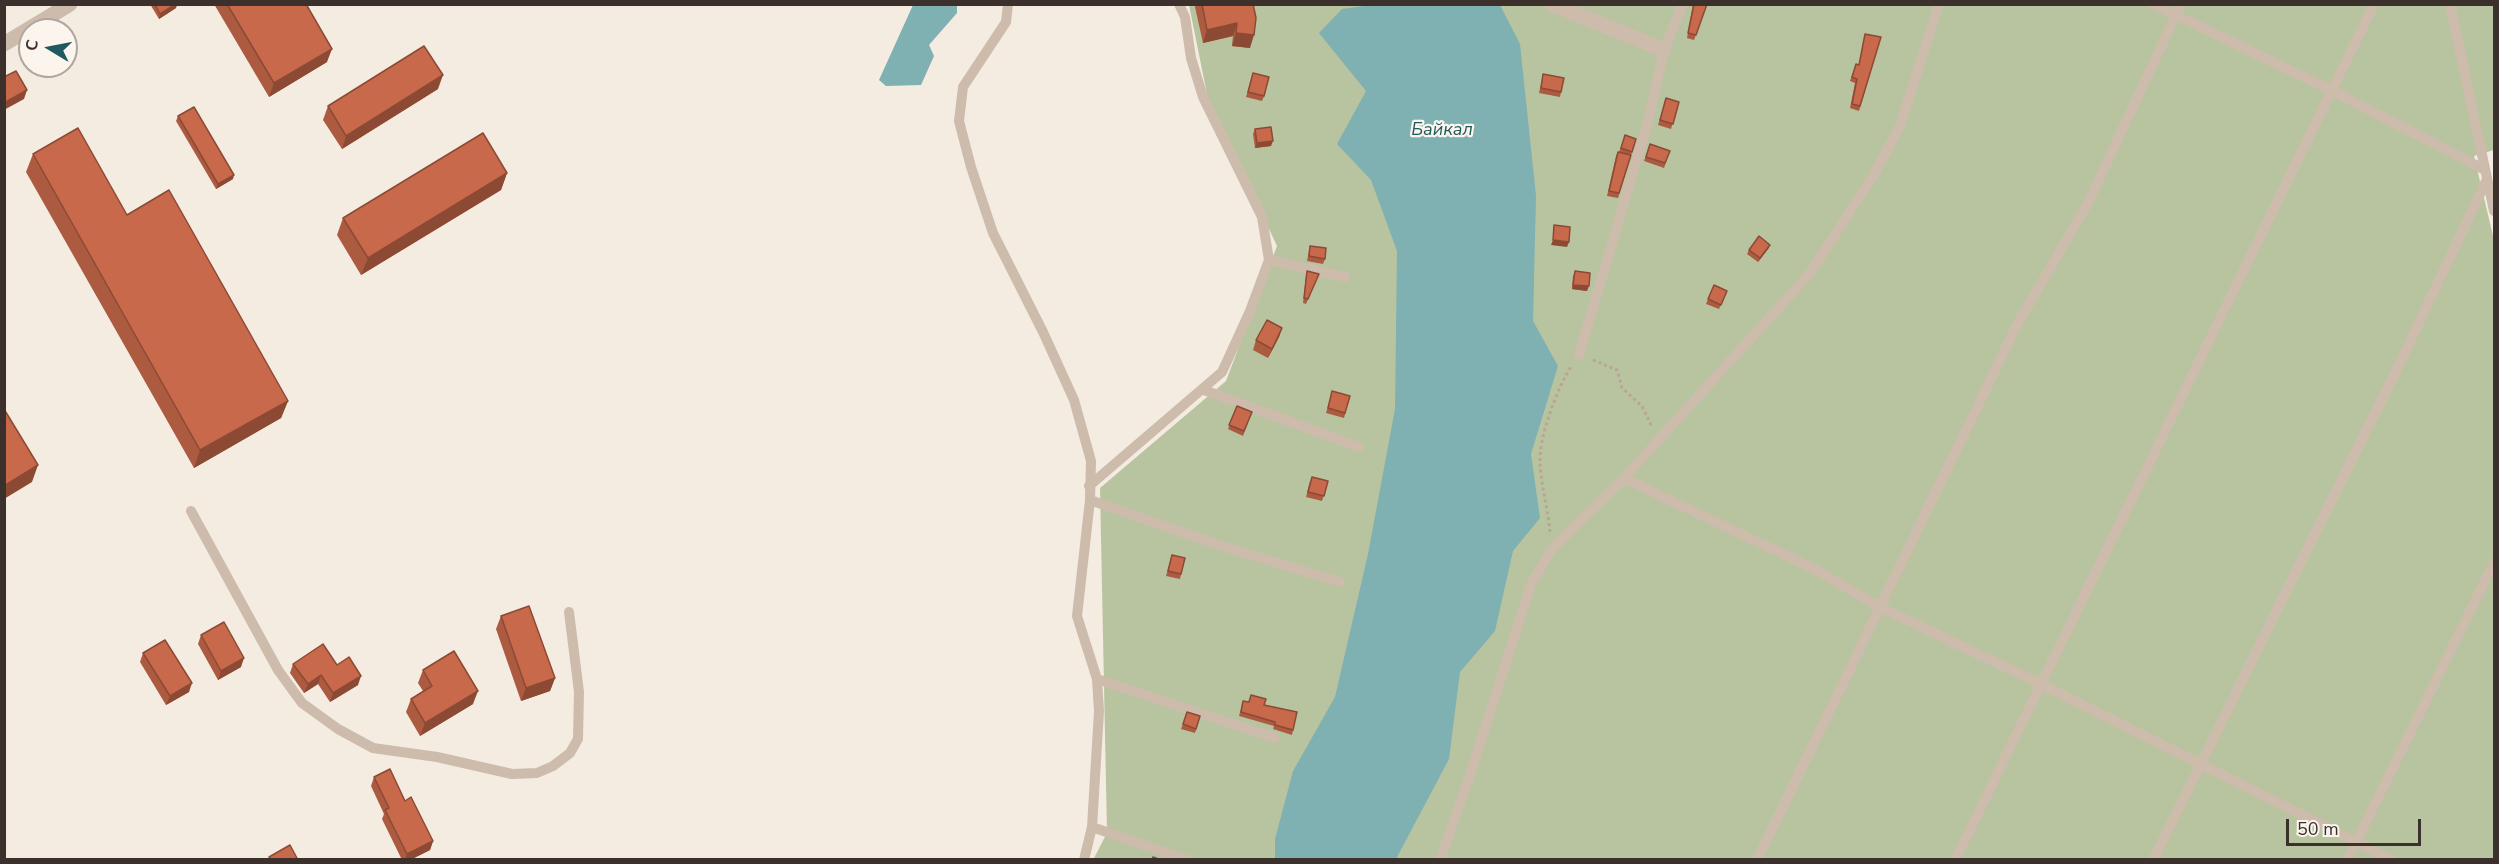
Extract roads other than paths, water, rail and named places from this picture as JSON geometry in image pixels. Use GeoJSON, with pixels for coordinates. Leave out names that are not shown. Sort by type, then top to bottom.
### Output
{"type":"FeatureCollection","features":[{"type":"Feature","properties":{"kind":"street"},"geometry":{"type":"LineString","coordinates":[[4,45],[70,4]]}},
{"type":"Feature","properties":{"kind":"street"},"geometry":{"type":"LineString","coordinates":[[1552,4],[1664,50]]}},
{"type":"Feature","properties":{"kind":"lane"},"geometry":{"type":"LineString","coordinates":[[1008,4],[1006,22],[963,87],[959,122],[993,233],[1074,400],[1091,461],[1090,500],[1077,616],[1097,679],[1099,711],[1092,827],[1084,860]]}},
{"type":"Feature","properties":{"kind":"lane"},"geometry":{"type":"LineString","coordinates":[[1089,486],[1204,390],[1222,372],[1250,311],[1269,260],[1262,217],[1203,97],[1191,58],[1185,17],[1179,4]]}},
{"type":"Feature","properties":{"kind":"lane"},"geometry":{"type":"LineString","coordinates":[[1579,355],[1648,122],[1664,50],[1683,4]]}},
{"type":"Feature","properties":{"kind":"lane"},"geometry":{"type":"LineString","coordinates":[[1440,860],[1470,775],[1531,584],[1552,549],[1624,478],[1810,273],[1873,176],[1900,126],[1939,4]]}},
{"type":"Feature","properties":{"kind":"lane"},"geometry":{"type":"LineString","coordinates":[[2153,4],[2333,91],[2486,174]]}},
{"type":"Feature","properties":{"kind":"lane"},"geometry":{"type":"LineString","coordinates":[[1757,860],[2019,321],[2088,203],[2181,4]]}},
{"type":"Feature","properties":{"kind":"lane"},"geometry":{"type":"LineString","coordinates":[[1954,860],[2374,4]]}},
{"type":"Feature","properties":{"kind":"lane"},"geometry":{"type":"LineString","coordinates":[[2450,4],[2494,211]]}},
{"type":"Feature","properties":{"kind":"lane"},"geometry":{"type":"LineString","coordinates":[[2152,860],[2398,367],[2486,174]]}},
{"type":"Feature","properties":{"kind":"lane"},"geometry":{"type":"LineString","coordinates":[[1269,260],[1345,278]]}},
{"type":"Feature","properties":{"kind":"lane"},"geometry":{"type":"LineString","coordinates":[[1204,390],[1359,447]]}},
{"type":"Feature","properties":{"kind":"lane"},"geometry":{"type":"LineString","coordinates":[[1624,478],[1816,570],[1880,607],[2041,684],[2392,860]]}},
{"type":"Feature","properties":{"kind":"lane"},"geometry":{"type":"LineString","coordinates":[[1090,500],[1219,545],[1340,582]]}},
{"type":"Feature","properties":{"kind":"lane"},"geometry":{"type":"LineString","coordinates":[[191,511],[278,670],[302,703],[338,729],[374,748],[437,757],[512,774],[537,773],[553,766],[570,753],[578,739],[579,692],[569,612]]}},
{"type":"Feature","properties":{"kind":"lane"},"geometry":{"type":"LineString","coordinates":[[2347,860],[2494,563]]}},
{"type":"Feature","properties":{"kind":"lane"},"geometry":{"type":"LineString","coordinates":[[1097,679],[1275,738]]}},
{"type":"Feature","properties":{"kind":"lane"},"geometry":{"type":"LineString","coordinates":[[1092,827],[1187,860]]}},
{"type":"Feature","properties":{"kind":"water"},"geometry":{"type":"Polygon","coordinates":[[[913,5],[957,5],[957,13],[929,45],[934,56],[921,85],[886,86],[879,80],[913,5]]]}},
{"type":"Feature","properties":{"kind":"water","name":"Байкал"},"geometry":{"type":"Polygon","coordinates":[[[1371,5],[1500,5],[1520,44],[1536,196],[1533,321],[1558,366],[1531,454],[1540,518],[1513,551],[1495,631],[1460,672],[1449,759],[1396,859],[1275,859],[1275,839],[1293,771],[1335,697],[1368,554],[1395,409],[1397,251],[1371,180],[1337,144],[1366,91],[1319,33],[1342,9],[1371,5]]]}}]}
